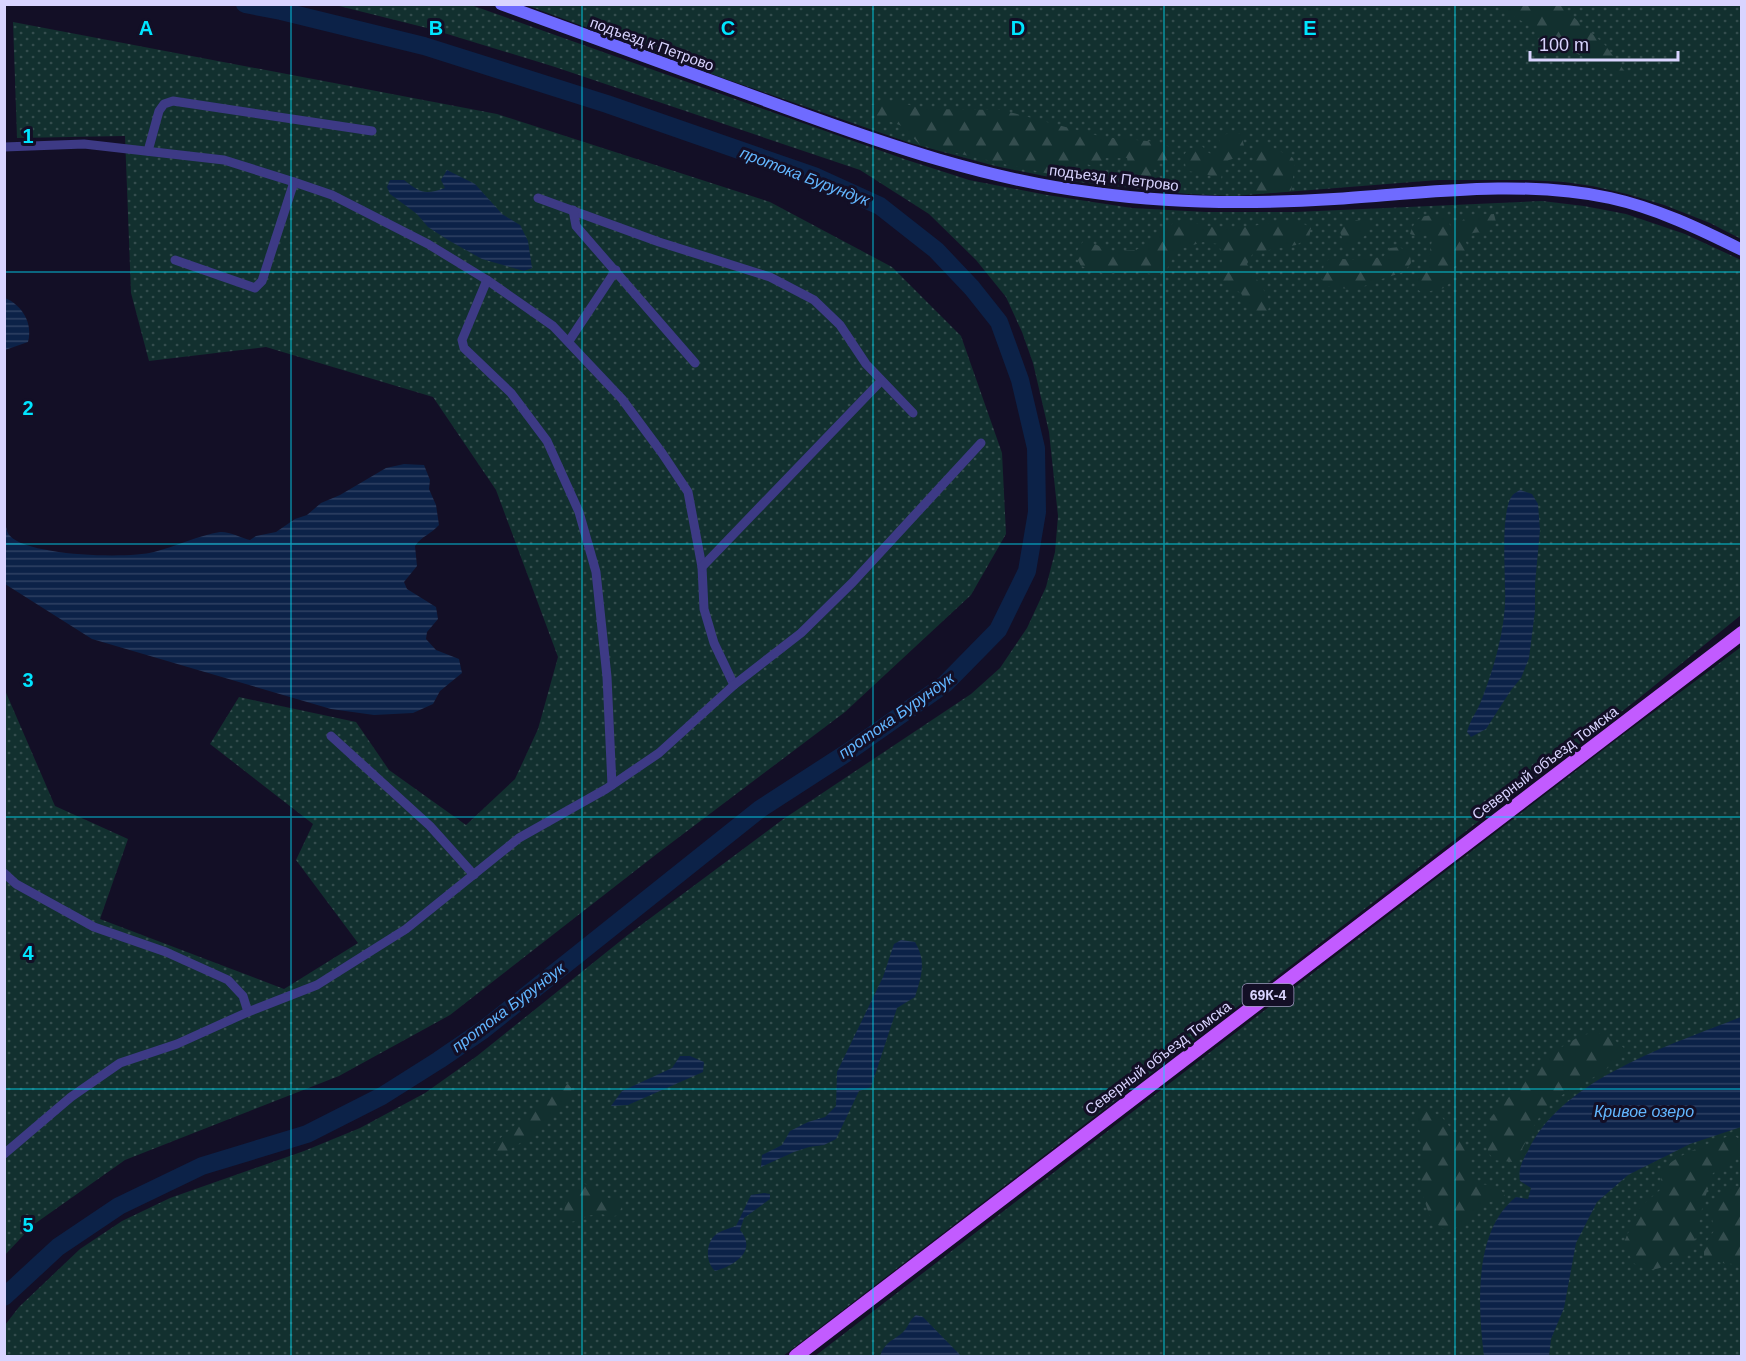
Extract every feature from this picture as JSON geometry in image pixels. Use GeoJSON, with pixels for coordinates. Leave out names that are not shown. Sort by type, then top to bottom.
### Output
{"type":"FeatureCollection","features":[{"type":"Feature","properties":{"kind":"main road","name":"Северный объезд Томска"},"geometry":{"type":"LineString","coordinates":[[796,1356],[1742,633]]}},
{"type":"Feature","properties":{"kind":"street","name":"подъезд к Петрово"},"geometry":{"type":"LineString","coordinates":[[501,4],[896,147],[950,164],[1047,186],[1142,199],[1227,203],[1457,190],[1564,191],[1631,204],[1675,219],[1742,250]]}},
{"type":"Feature","properties":{"kind":"street"},"geometry":{"type":"LineString","coordinates":[[148,151],[159,111],[164,104],[173,101],[372,131]]}},
{"type":"Feature","properties":{"kind":"street"},"geometry":{"type":"LineString","coordinates":[[4,147],[84,144],[224,160],[294,182],[332,195],[428,244],[487,280],[553,326],[622,399],[688,492],[702,567],[704,609],[714,643],[734,684]]}},
{"type":"Feature","properties":{"kind":"street"},"geometry":{"type":"LineString","coordinates":[[175,260],[255,288],[262,281],[294,182]]}},
{"type":"Feature","properties":{"kind":"street"},"geometry":{"type":"LineString","coordinates":[[538,198],[659,242],[770,277],[814,300],[840,325],[881,381],[913,413]]}},
{"type":"Feature","properties":{"kind":"street"},"geometry":{"type":"LineString","coordinates":[[573,210],[576,226],[695,363]]}},
{"type":"Feature","properties":{"kind":"street"},"geometry":{"type":"LineString","coordinates":[[569,341],[616,270]]}},
{"type":"Feature","properties":{"kind":"street"},"geometry":{"type":"LineString","coordinates":[[487,280],[462,340],[464,348],[511,393],[547,441],[579,512],[596,572],[607,676],[612,785]]}},
{"type":"Feature","properties":{"kind":"street"},"geometry":{"type":"LineString","coordinates":[[702,567],[881,381]]}},
{"type":"Feature","properties":{"kind":"street"},"geometry":{"type":"LineString","coordinates":[[4,1154],[71,1097],[120,1063],[177,1044],[248,1012],[317,985],[406,929],[519,838],[612,785],[659,753],[734,684],[801,633],[846,590],[981,443]]}},
{"type":"Feature","properties":{"kind":"street"},"geometry":{"type":"LineString","coordinates":[[331,736],[430,826],[474,875]]}},
{"type":"Feature","properties":{"kind":"street"},"geometry":{"type":"LineString","coordinates":[[4,873],[16,884],[94,927],[166,952],[228,980],[243,996],[248,1012]]}},
{"type":"Feature","properties":{"kind":"green space"},"geometry":{"type":"Polygon","coordinates":[[[335,5],[471,5],[907,160],[969,180],[1047,195],[1132,208],[1206,212],[1295,212],[1542,201],[1626,214],[1685,234],[1741,260],[1741,615],[1638,699],[783,1356],[5,1356],[5,1325],[19,1307],[80,1249],[122,1221],[170,1198],[304,1151],[360,1128],[425,1093],[477,1056],[629,934],[782,820],[971,694],[1000,668],[1027,628],[1046,587],[1055,552],[1058,516],[1049,432],[1033,363],[1022,332],[1006,297],[976,260],[929,214],[860,170],[555,67],[431,29],[335,5]]]}},
{"type":"Feature","properties":{"kind":"green space"},"geometry":{"type":"Polygon","coordinates":[[[526,5],[1741,5],[1741,239],[1710,223],[1664,205],[1627,194],[1564,182],[1438,180],[1234,196],[1187,194],[1069,181],[995,166],[910,143],[720,77],[526,5]]]}},
{"type":"Feature","properties":{"kind":"green space"},"geometry":{"type":"Polygon","coordinates":[[[1495,5],[1560,5],[1605,45],[1629,77],[1627,83],[1603,67],[1566,48],[1495,5]]]}},
{"type":"Feature","properties":{"kind":"green space"},"geometry":{"type":"Polygon","coordinates":[[[13,22],[497,114],[770,202],[892,267],[961,336],[1002,453],[1006,534],[971,595],[845,712],[658,853],[450,1015],[339,1076],[125,1160],[33,1225],[5,1255],[4,688],[55,806],[128,839],[100,919],[284,989],[358,943],[296,860],[313,824],[210,744],[239,697],[356,722],[389,770],[466,825],[515,779],[538,729],[558,657],[496,490],[433,397],[266,347],[149,361],[131,293],[125,136],[17,138],[13,22]]]}},
{"type":"Feature","properties":{"kind":"green space"},"geometry":{"type":"Polygon","coordinates":[[[896,101],[923,109],[1002,110],[1103,137],[1158,142],[1170,147],[1170,160],[1151,162],[1155,186],[1142,188],[1132,184],[1127,158],[1106,158],[1093,166],[1077,161],[1069,164],[1065,173],[1054,175],[920,145],[902,126],[873,115],[871,105],[896,101]]]}},
{"type":"Feature","properties":{"kind":"green space"},"geometry":{"type":"Polygon","coordinates":[[[1232,132],[1241,134],[1245,150],[1242,156],[1224,163],[1221,179],[1186,170],[1184,155],[1188,149],[1202,146],[1215,155],[1221,136],[1232,132]]]}},
{"type":"Feature","properties":{"kind":"green space"},"geometry":{"type":"Polygon","coordinates":[[[1259,142],[1267,142],[1293,158],[1295,164],[1291,191],[1254,194],[1251,186],[1262,178],[1262,173],[1253,165],[1253,155],[1259,142]]]}},
{"type":"Feature","properties":{"kind":"green space"},"geometry":{"type":"Polygon","coordinates":[[[1494,214],[1496,222],[1489,231],[1473,233],[1464,238],[1469,249],[1454,267],[1451,282],[1444,288],[1422,293],[1415,287],[1415,281],[1423,272],[1427,262],[1432,240],[1427,235],[1419,237],[1410,234],[1415,222],[1427,216],[1445,217],[1452,228],[1468,215],[1494,214]]]}},
{"type":"Feature","properties":{"kind":"green space"},"geometry":{"type":"Polygon","coordinates":[[[1357,220],[1367,223],[1367,234],[1353,245],[1345,245],[1340,232],[1347,223],[1357,220]]]}},
{"type":"Feature","properties":{"kind":"green space"},"geometry":{"type":"Polygon","coordinates":[[[1192,222],[1228,229],[1282,222],[1303,224],[1311,228],[1309,238],[1296,245],[1253,253],[1247,264],[1267,295],[1270,305],[1267,313],[1250,307],[1241,293],[1219,278],[1223,255],[1218,244],[1203,242],[1177,250],[1167,269],[1158,275],[1132,271],[1105,274],[1081,266],[1075,254],[1084,240],[1108,251],[1136,250],[1156,239],[1173,223],[1192,222]]]}},
{"type":"Feature","properties":{"kind":"green space"},"geometry":{"type":"Polygon","coordinates":[[[1400,247],[1410,255],[1411,263],[1404,272],[1356,290],[1326,286],[1322,279],[1324,263],[1331,258],[1355,260],[1383,257],[1390,248],[1400,247]]]}},
{"type":"Feature","properties":{"kind":"green space"},"geometry":{"type":"Polygon","coordinates":[[[1741,647],[1741,1356],[815,1356],[1616,740],[1741,647]]]}},
{"type":"Feature","properties":{"kind":"green space"},"geometry":{"type":"Polygon","coordinates":[[[1595,1032],[1611,1037],[1624,1048],[1619,1057],[1602,1072],[1551,1103],[1540,1116],[1513,1162],[1494,1160],[1488,1152],[1487,1139],[1491,1117],[1530,1073],[1555,1051],[1580,1036],[1595,1032]]]}},
{"type":"Feature","properties":{"kind":"green space"},"geometry":{"type":"Polygon","coordinates":[[[568,1084],[572,1089],[567,1100],[551,1120],[519,1144],[498,1156],[492,1152],[492,1145],[556,1089],[568,1084]]]}},
{"type":"Feature","properties":{"kind":"green space"},"geometry":{"type":"Polygon","coordinates":[[[1429,1111],[1441,1116],[1469,1151],[1469,1181],[1494,1186],[1505,1196],[1501,1201],[1483,1202],[1452,1230],[1442,1228],[1431,1220],[1421,1190],[1423,1139],[1416,1122],[1419,1112],[1429,1111]]]}},
{"type":"Feature","properties":{"kind":"green space"},"geometry":{"type":"Polygon","coordinates":[[[1733,1135],[1741,1140],[1741,1155],[1729,1166],[1713,1173],[1691,1247],[1681,1257],[1657,1269],[1649,1269],[1633,1263],[1624,1242],[1640,1207],[1660,1190],[1665,1168],[1687,1153],[1733,1135]]]}},
{"type":"Feature","properties":{"kind":"green space"},"geometry":{"type":"Polygon","coordinates":[[[580,1183],[618,1201],[621,1208],[619,1215],[595,1214],[564,1223],[566,1200],[580,1183]]]}},
{"type":"Feature","properties":{"kind":"green space"},"geometry":{"type":"Polygon","coordinates":[[[1736,1186],[1741,1187],[1742,1263],[1727,1264],[1704,1256],[1704,1245],[1714,1231],[1711,1206],[1715,1198],[1723,1191],[1736,1186]]]}},
{"type":"Feature","properties":{"kind":"water"},"geometry":{"type":"Polygon","coordinates":[[[447,170],[475,184],[502,214],[520,225],[528,241],[532,268],[524,271],[482,259],[428,227],[417,214],[390,194],[387,187],[390,180],[404,180],[423,192],[438,190],[445,188],[441,180],[447,170]]]}},
{"type":"Feature","properties":{"kind":"water"},"geometry":{"type":"Polygon","coordinates":[[[5,298],[16,305],[25,316],[29,335],[28,342],[5,350],[5,298]]]}},
{"type":"Feature","properties":{"kind":"water"},"geometry":{"type":"Polygon","coordinates":[[[404,464],[424,465],[430,480],[429,489],[436,505],[439,525],[415,546],[417,566],[404,582],[407,589],[436,607],[438,619],[427,632],[426,639],[436,650],[459,659],[462,673],[440,691],[433,704],[413,713],[374,715],[331,709],[92,639],[5,584],[5,515],[8,534],[21,543],[37,548],[79,554],[141,554],[220,532],[250,540],[256,536],[276,532],[295,519],[307,515],[321,503],[340,495],[386,468],[404,464]]]}},
{"type":"Feature","properties":{"kind":"water"},"geometry":{"type":"Polygon","coordinates":[[[1520,490],[1532,494],[1538,504],[1540,530],[1535,611],[1529,658],[1521,678],[1486,729],[1471,737],[1467,732],[1487,686],[1502,630],[1505,601],[1506,513],[1512,496],[1520,490]]]}},
{"type":"Feature","properties":{"kind":"water"},"geometry":{"type":"Polygon","coordinates":[[[901,940],[915,942],[919,949],[922,963],[921,976],[915,997],[897,1008],[871,1087],[859,1091],[836,1139],[824,1145],[794,1152],[761,1167],[762,1155],[782,1145],[790,1131],[825,1117],[836,1106],[837,1072],[883,977],[894,944],[901,940]]]}},
{"type":"Feature","properties":{"kind":"water","name":"Кривое озеро"},"geometry":{"type":"Polygon","coordinates":[[[1741,1017],[1741,1127],[1690,1144],[1628,1175],[1597,1202],[1576,1243],[1564,1308],[1551,1339],[1549,1356],[1484,1356],[1480,1293],[1485,1249],[1492,1229],[1502,1212],[1516,1197],[1528,1199],[1531,1188],[1520,1181],[1520,1169],[1544,1126],[1566,1103],[1621,1067],[1652,1052],[1741,1017]]]}},
{"type":"Feature","properties":{"kind":"water"},"geometry":{"type":"Polygon","coordinates":[[[680,1056],[690,1056],[704,1062],[703,1072],[628,1105],[611,1106],[622,1091],[672,1068],[680,1056]]]}},
{"type":"Feature","properties":{"kind":"water"},"geometry":{"type":"Polygon","coordinates":[[[770,1194],[770,1199],[744,1218],[740,1230],[745,1238],[745,1251],[736,1261],[715,1271],[708,1257],[711,1241],[718,1233],[736,1226],[751,1195],[770,1194]]]}},
{"type":"Feature","properties":{"kind":"water"},"geometry":{"type":"Polygon","coordinates":[[[916,1315],[923,1317],[961,1356],[880,1356],[886,1345],[904,1331],[916,1315]]]}},
{"type":"Feature","properties":{"kind":"waterway","name":"протока Бурундук"},"geometry":{"type":"LineString","coordinates":[[4,1297],[58,1247],[119,1206],[202,1166],[307,1134],[382,1096],[483,1030],[760,809],[848,752],[945,684],[998,630],[1027,571],[1037,512],[1036,448],[1020,380],[999,322],[972,288],[936,250],[880,206],[814,176],[607,104],[424,46],[245,4]]}}]}
